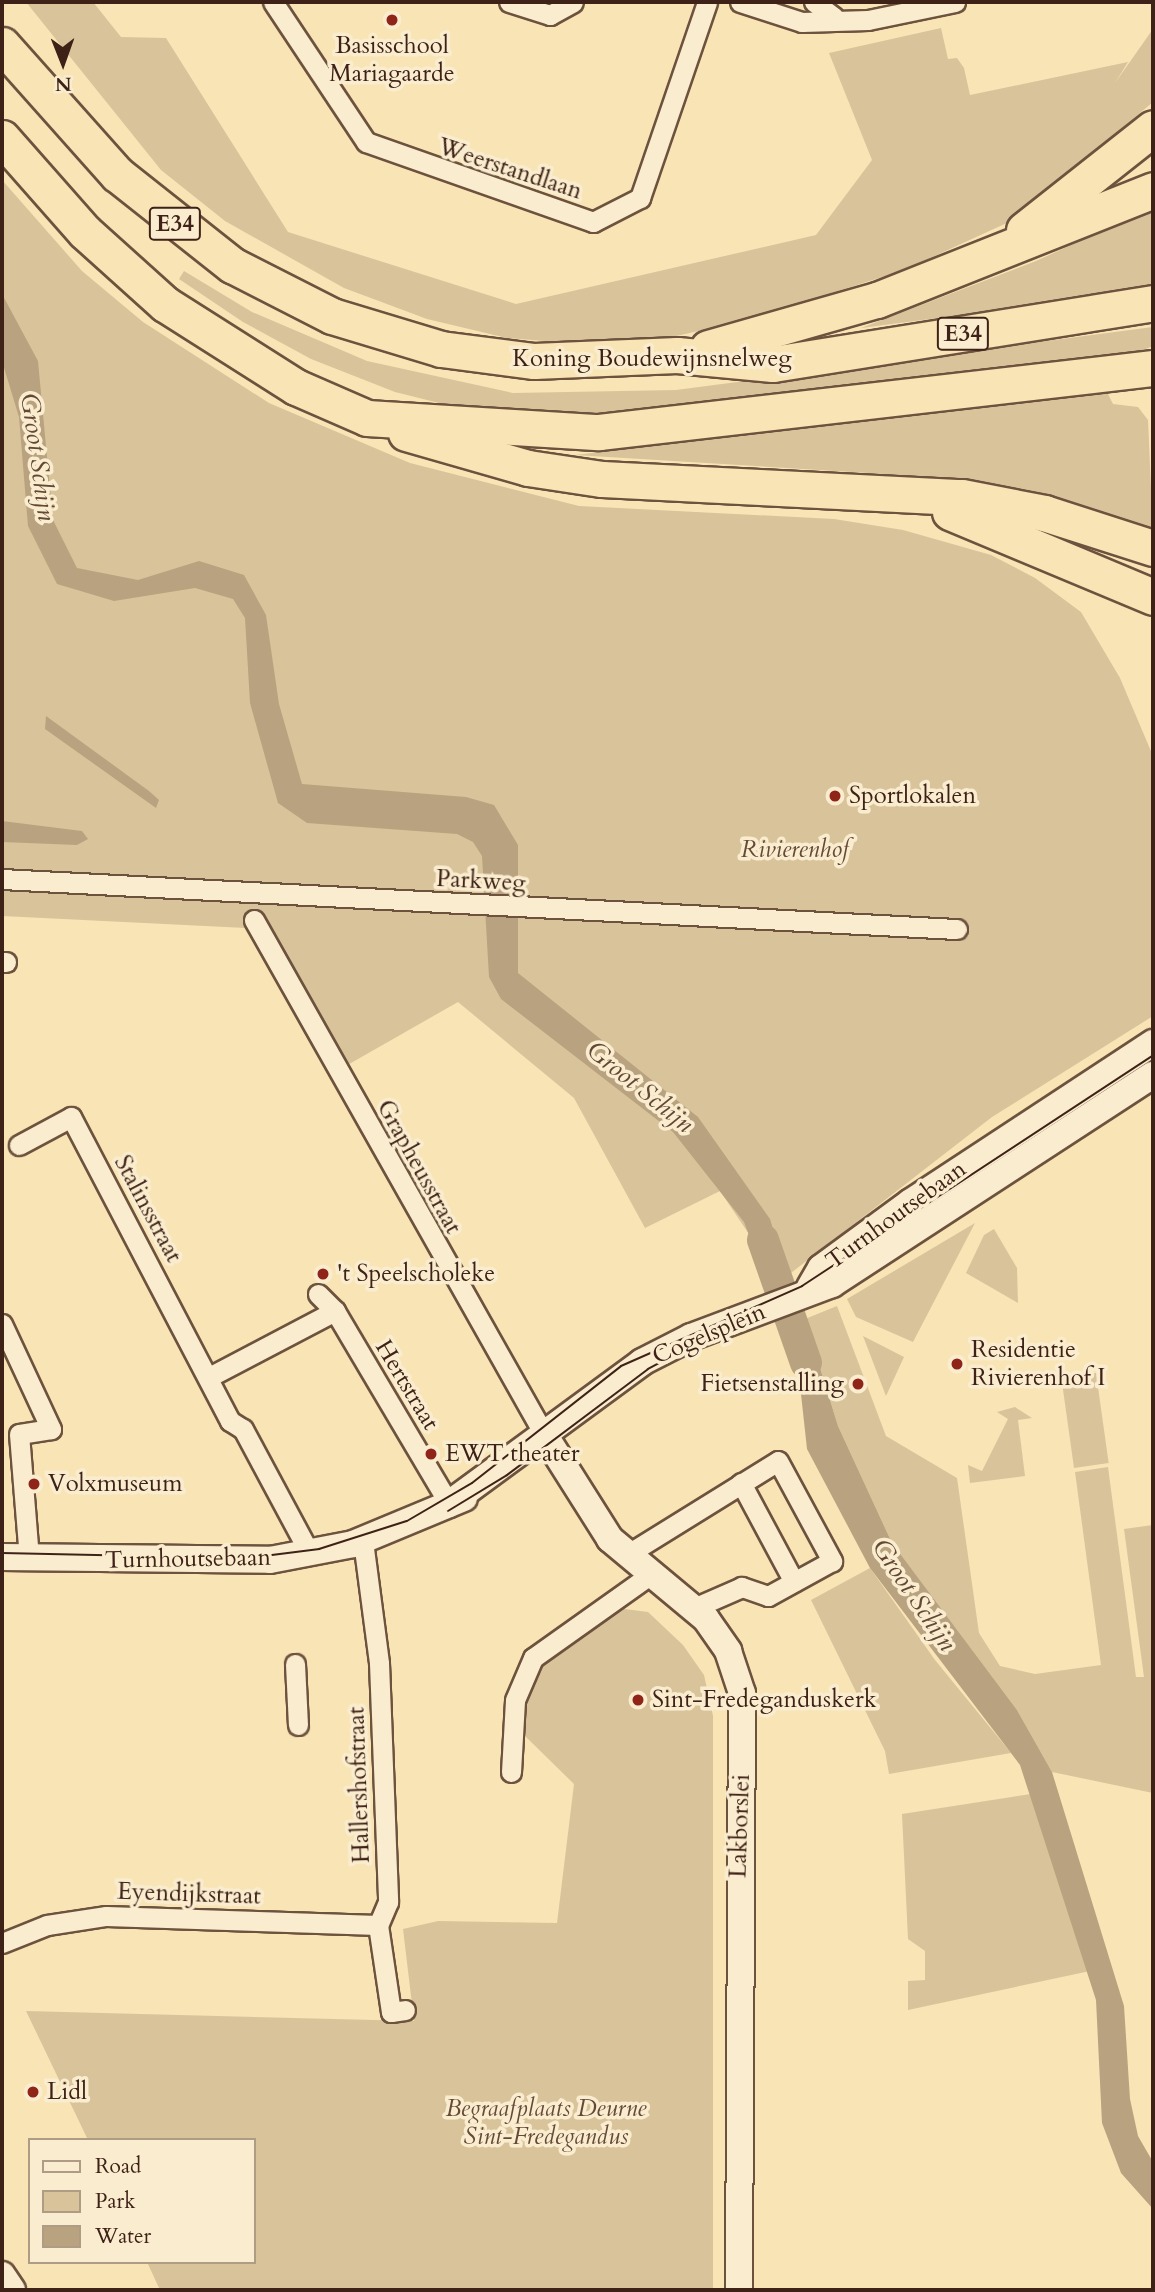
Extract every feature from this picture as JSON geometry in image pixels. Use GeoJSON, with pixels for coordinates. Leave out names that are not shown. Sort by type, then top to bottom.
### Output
{"type":"FeatureCollection","features":[{"type":"Feature","properties":{"kind":"highway","name":"Koning Boudewijnsnelweg"},"geometry":{"type":"LineString","coordinates":[[2,45],[80,137],[158,211],[232,265],[332,316],[498,358],[571,362],[677,355],[773,364],[1153,303]]}},
{"type":"Feature","properties":{"kind":"highway"},"geometry":{"type":"LineString","coordinates":[[985,259],[1153,128]]}},
{"type":"Feature","properties":{"kind":"highway","name":"E34"},"geometry":{"type":"LineString","coordinates":[[2,138],[85,232],[165,304],[296,387],[367,418],[599,432],[1153,368]]}},
{"type":"Feature","properties":{"kind":"highway"},"geometry":{"type":"LineString","coordinates":[[677,355],[762,336],[985,259],[1153,190]]}},
{"type":"Feature","properties":{"kind":"highway"},"geometry":{"type":"LineString","coordinates":[[367,418],[458,452],[540,470],[699,486],[840,489],[962,497],[1044,513],[1153,548]]}},
{"type":"Feature","properties":{"kind":"highway"},"geometry":{"type":"LineString","coordinates":[[840,489],[934,506],[1052,550],[1153,597]]}},
{"type":"Feature","properties":{"kind":"main road","name":"Turnhoutsebaan"},"geometry":{"type":"LineString","coordinates":[[794,1296],[821,1268],[911,1202],[1153,1043]]}},
{"type":"Feature","properties":{"kind":"main road","name":"Turnhoutsebaan"},"geometry":{"type":"LineString","coordinates":[[794,1296],[832,1284],[1153,1075]]}},
{"type":"Feature","properties":{"kind":"main road","name":"Cogelsplein"},"geometry":{"type":"LineString","coordinates":[[449,1504],[521,1462],[545,1436],[673,1345],[794,1296]]}},
{"type":"Feature","properties":{"kind":"main road","name":"Lakborslei"},"geometry":{"type":"LineString","coordinates":[[545,1436],[610,1539],[694,1608],[728,1651],[744,1710],[737,1835],[739,2290]]}},
{"type":"Feature","properties":{"kind":"main road","name":"Turnhoutsebaan"},"geometry":{"type":"LineString","coordinates":[[2,1557],[203,1564],[310,1554],[363,1541],[449,1504]]}},
{"type":"Feature","properties":{"kind":"main road"},"geometry":{"type":"LineString","coordinates":[[2,2275],[12,2290]]}},
{"type":"Feature","properties":{"kind":"street","name":"Weerstandlaan"},"geometry":{"type":"LineString","coordinates":[[273,2],[366,142],[593,222],[640,198],[707,2]]}},
{"type":"Feature","properties":{"kind":"street"},"geometry":{"type":"LineString","coordinates":[[509,2],[550,15],[573,2]]}},
{"type":"Feature","properties":{"kind":"street"},"geometry":{"type":"LineString","coordinates":[[740,2],[802,22],[834,17],[868,20],[955,2]]}},
{"type":"Feature","properties":{"kind":"street"},"geometry":{"type":"LineString","coordinates":[[814,2],[834,17]]}},
{"type":"Feature","properties":{"kind":"street","name":"Parkweg"},"geometry":{"type":"LineString","coordinates":[[2,879],[477,906],[957,929]]}},
{"type":"Feature","properties":{"kind":"street","name":"Grapheusstraat"},"geometry":{"type":"LineString","coordinates":[[254,920],[545,1436]]}},
{"type":"Feature","properties":{"kind":"street","name":"Stalinsstraat"},"geometry":{"type":"LineString","coordinates":[[19,1145],[71,1117],[211,1376],[230,1421],[243,1429],[310,1554]]}},
{"type":"Feature","properties":{"kind":"street","name":"Hertstraat"},"geometry":{"type":"LineString","coordinates":[[318,1294],[335,1311],[449,1504]]}},
{"type":"Feature","properties":{"kind":"street"},"geometry":{"type":"LineString","coordinates":[[211,1376],[335,1311]]}},
{"type":"Feature","properties":{"kind":"street"},"geometry":{"type":"LineString","coordinates":[[2,1324],[51,1429],[19,1434],[29,1558]]}},
{"type":"Feature","properties":{"kind":"street"},"geometry":{"type":"LineString","coordinates":[[628,1554],[778,1461],[832,1561],[768,1596],[741,1587],[694,1608]]}},
{"type":"Feature","properties":{"kind":"street"},"geometry":{"type":"LineString","coordinates":[[741,1483],[794,1582]]}},
{"type":"Feature","properties":{"kind":"street","name":"Hallershofstraat"},"geometry":{"type":"LineString","coordinates":[[363,1541],[379,1663],[388,1902],[378,1925],[391,2012],[405,2011]]}},
{"type":"Feature","properties":{"kind":"street"},"geometry":{"type":"LineString","coordinates":[[511,1772],[514,1700],[533,1658],[560,1633],[651,1574]]}},
{"type":"Feature","properties":{"kind":"street"},"geometry":{"type":"LineString","coordinates":[[295,1664],[298,1725]]}},
{"type":"Feature","properties":{"kind":"street","name":"Eyendijkstraat"},"geometry":{"type":"LineString","coordinates":[[2,1943],[47,1925],[106,1916],[378,1925]]}},
{"type":"Feature","properties":{"kind":"green space"},"geometry":{"type":"Polygon","coordinates":[[[26,2],[93,2],[121,37],[166,38],[288,232],[516,304],[816,235],[872,160],[829,53],[941,28],[948,59],[957,58],[964,68],[970,95],[1128,62],[1115,83],[1153,29],[1153,102],[1009,222],[904,270],[744,321],[658,340],[595,345],[507,338],[427,319],[344,288],[225,221],[161,170],[26,2]]]}},
{"type":"Feature","properties":{"kind":"green space","name":"Rivierenhof"},"geometry":{"type":"Polygon","coordinates":[[[2,180],[82,271],[143,322],[269,403],[410,463],[579,506],[834,519],[903,530],[991,555],[1035,578],[1081,612],[1120,678],[1153,756],[1153,1016],[992,1117],[787,1276],[768,1284],[753,1240],[720,1191],[645,1228],[574,1098],[458,1002],[344,1067],[268,929],[2,916],[2,180]]]}},
{"type":"Feature","properties":{"kind":"green space"},"geometry":{"type":"Polygon","coordinates":[[[1153,208],[1153,290],[861,328],[1036,261],[1153,208]]]}},
{"type":"Feature","properties":{"kind":"green space"},"geometry":{"type":"Polygon","coordinates":[[[184,271],[252,312],[367,361],[513,393],[676,390],[1153,327],[1153,346],[1122,359],[602,418],[455,407],[395,392],[311,359],[243,322],[179,279],[184,271]]]}},
{"type":"Feature","properties":{"kind":"green space"},"geometry":{"type":"Polygon","coordinates":[[[1107,392],[1113,404],[1138,407],[1148,420],[1153,534],[1011,493],[901,475],[575,455],[1107,392]]]}},
{"type":"Feature","properties":{"kind":"green space"},"geometry":{"type":"Polygon","coordinates":[[[975,1223],[913,1342],[856,1317],[847,1299],[975,1223]]]}},
{"type":"Feature","properties":{"kind":"green space"},"geometry":{"type":"Polygon","coordinates":[[[994,1229],[1017,1268],[1018,1303],[966,1273],[984,1235],[994,1229]]]}},
{"type":"Feature","properties":{"kind":"green space"},"geometry":{"type":"Polygon","coordinates":[[[837,1306],[886,1436],[957,1478],[979,1633],[1000,1666],[1035,1674],[1101,1665],[1075,1472],[1108,1467],[1136,1677],[1144,1677],[1124,1529],[1153,1525],[1153,1793],[1052,1772],[1017,1710],[893,1545],[838,1426],[805,1319],[837,1306]]]}},
{"type":"Feature","properties":{"kind":"green space"},"geometry":{"type":"Polygon","coordinates":[[[863,1336],[904,1357],[886,1396],[863,1336]]]}},
{"type":"Feature","properties":{"kind":"green space"},"geometry":{"type":"Polygon","coordinates":[[[1096,1373],[1109,1463],[1074,1468],[1061,1378],[1096,1373]]]}},
{"type":"Feature","properties":{"kind":"green space"},"geometry":{"type":"Polygon","coordinates":[[[1015,1407],[1032,1418],[1018,1420],[1025,1476],[970,1483],[968,1465],[982,1471],[1008,1419],[997,1412],[1015,1407]]]}},
{"type":"Feature","properties":{"kind":"green space"},"geometry":{"type":"Polygon","coordinates":[[[870,1568],[935,1660],[1011,1753],[889,1774],[885,1751],[811,1600],[870,1568]]]}},
{"type":"Feature","properties":{"kind":"green space","name":"Begraafplaats Deurne Sint-Fredegandus"},"geometry":{"type":"Polygon","coordinates":[[[617,1608],[648,1612],[683,1645],[704,1675],[713,1716],[713,2290],[160,2290],[148,2264],[256,2264],[256,2138],[87,2138],[26,2011],[414,2021],[403,1929],[438,1921],[557,1923],[574,1784],[524,1735],[526,1700],[549,1653],[617,1608]]]}},
{"type":"Feature","properties":{"kind":"green space"},"geometry":{"type":"Polygon","coordinates":[[[1031,1794],[1090,1971],[908,2010],[908,1981],[925,1980],[925,1951],[908,1939],[902,1814],[1031,1794]]]}},
{"type":"Feature","properties":{"kind":"water","name":"Groot Schijn"},"geometry":{"type":"Polygon","coordinates":[[[2,294],[38,361],[53,520],[77,568],[138,580],[199,561],[244,575],[266,615],[279,704],[302,784],[466,797],[494,805],[518,845],[518,973],[698,1117],[770,1219],[787,1276],[768,1284],[744,1222],[673,1132],[501,999],[489,977],[482,856],[473,842],[457,834],[307,823],[278,803],[250,703],[245,618],[233,599],[195,588],[114,601],[57,584],[28,526],[19,417],[2,361],[2,294]]]}},
{"type":"Feature","properties":{"kind":"water"},"geometry":{"type":"Polygon","coordinates":[[[46,716],[149,791],[159,800],[156,808],[45,729],[46,716]]]}},
{"type":"Feature","properties":{"kind":"water"},"geometry":{"type":"Polygon","coordinates":[[[2,821],[82,831],[88,839],[77,845],[2,842],[2,821]]]}},
{"type":"Feature","properties":{"kind":"water","name":"Groot Schijn"},"geometry":{"type":"Polygon","coordinates":[[[805,1319],[838,1426],[892,1543],[1017,1710],[1052,1772],[1124,2006],[1130,2099],[1138,2136],[1153,2162],[1153,2209],[1121,2173],[1102,2123],[1096,2000],[1020,1765],[870,1568],[807,1449],[800,1385],[783,1327],[805,1319]]]}},
{"type":"Feature","properties":{"kind":"waterway","name":"Groot Schijn"},"geometry":{"type":"LineString","coordinates":[[763,1240],[806,1363]]}},
{"type":"Feature","properties":{"kind":"tram line"},"geometry":{"type":"LineString","coordinates":[[2,1553],[248,1558],[319,1549],[407,1521],[472,1483],[621,1366],[802,1286],[1153,1055]]}},
{"type":"Feature","properties":{"kind":"tram line"},"geometry":{"type":"LineString","coordinates":[[448,1511],[507,1475],[648,1369],[721,1330]]}},
{"type":"Feature","properties":{"kind":"place","name":"Basisschool Mariagaarde"},"geometry":{"type":"Point","coordinates":[392,20]}},
{"type":"Feature","properties":{"kind":"place","name":"Sportlokalen"},"geometry":{"type":"Point","coordinates":[835,796]}},
{"type":"Feature","properties":{"kind":"place","name":"'t Speelscholeke"},"geometry":{"type":"Point","coordinates":[323,1274]}},
{"type":"Feature","properties":{"kind":"place","name":"Residentie Rivierenhof I"},"geometry":{"type":"Point","coordinates":[957,1364]}},
{"type":"Feature","properties":{"kind":"place","name":"Fietsenstalling"},"geometry":{"type":"Point","coordinates":[858,1384]}},
{"type":"Feature","properties":{"kind":"place","name":"EWT theater"},"geometry":{"type":"Point","coordinates":[431,1454]}},
{"type":"Feature","properties":{"kind":"place","name":"Volxmuseum"},"geometry":{"type":"Point","coordinates":[34,1484]}},
{"type":"Feature","properties":{"kind":"place","name":"Sint-Fredeganduskerk"},"geometry":{"type":"Point","coordinates":[638,1700]}},
{"type":"Feature","properties":{"kind":"place","name":"Lidl"},"geometry":{"type":"Point","coordinates":[33,2092]}}]}
